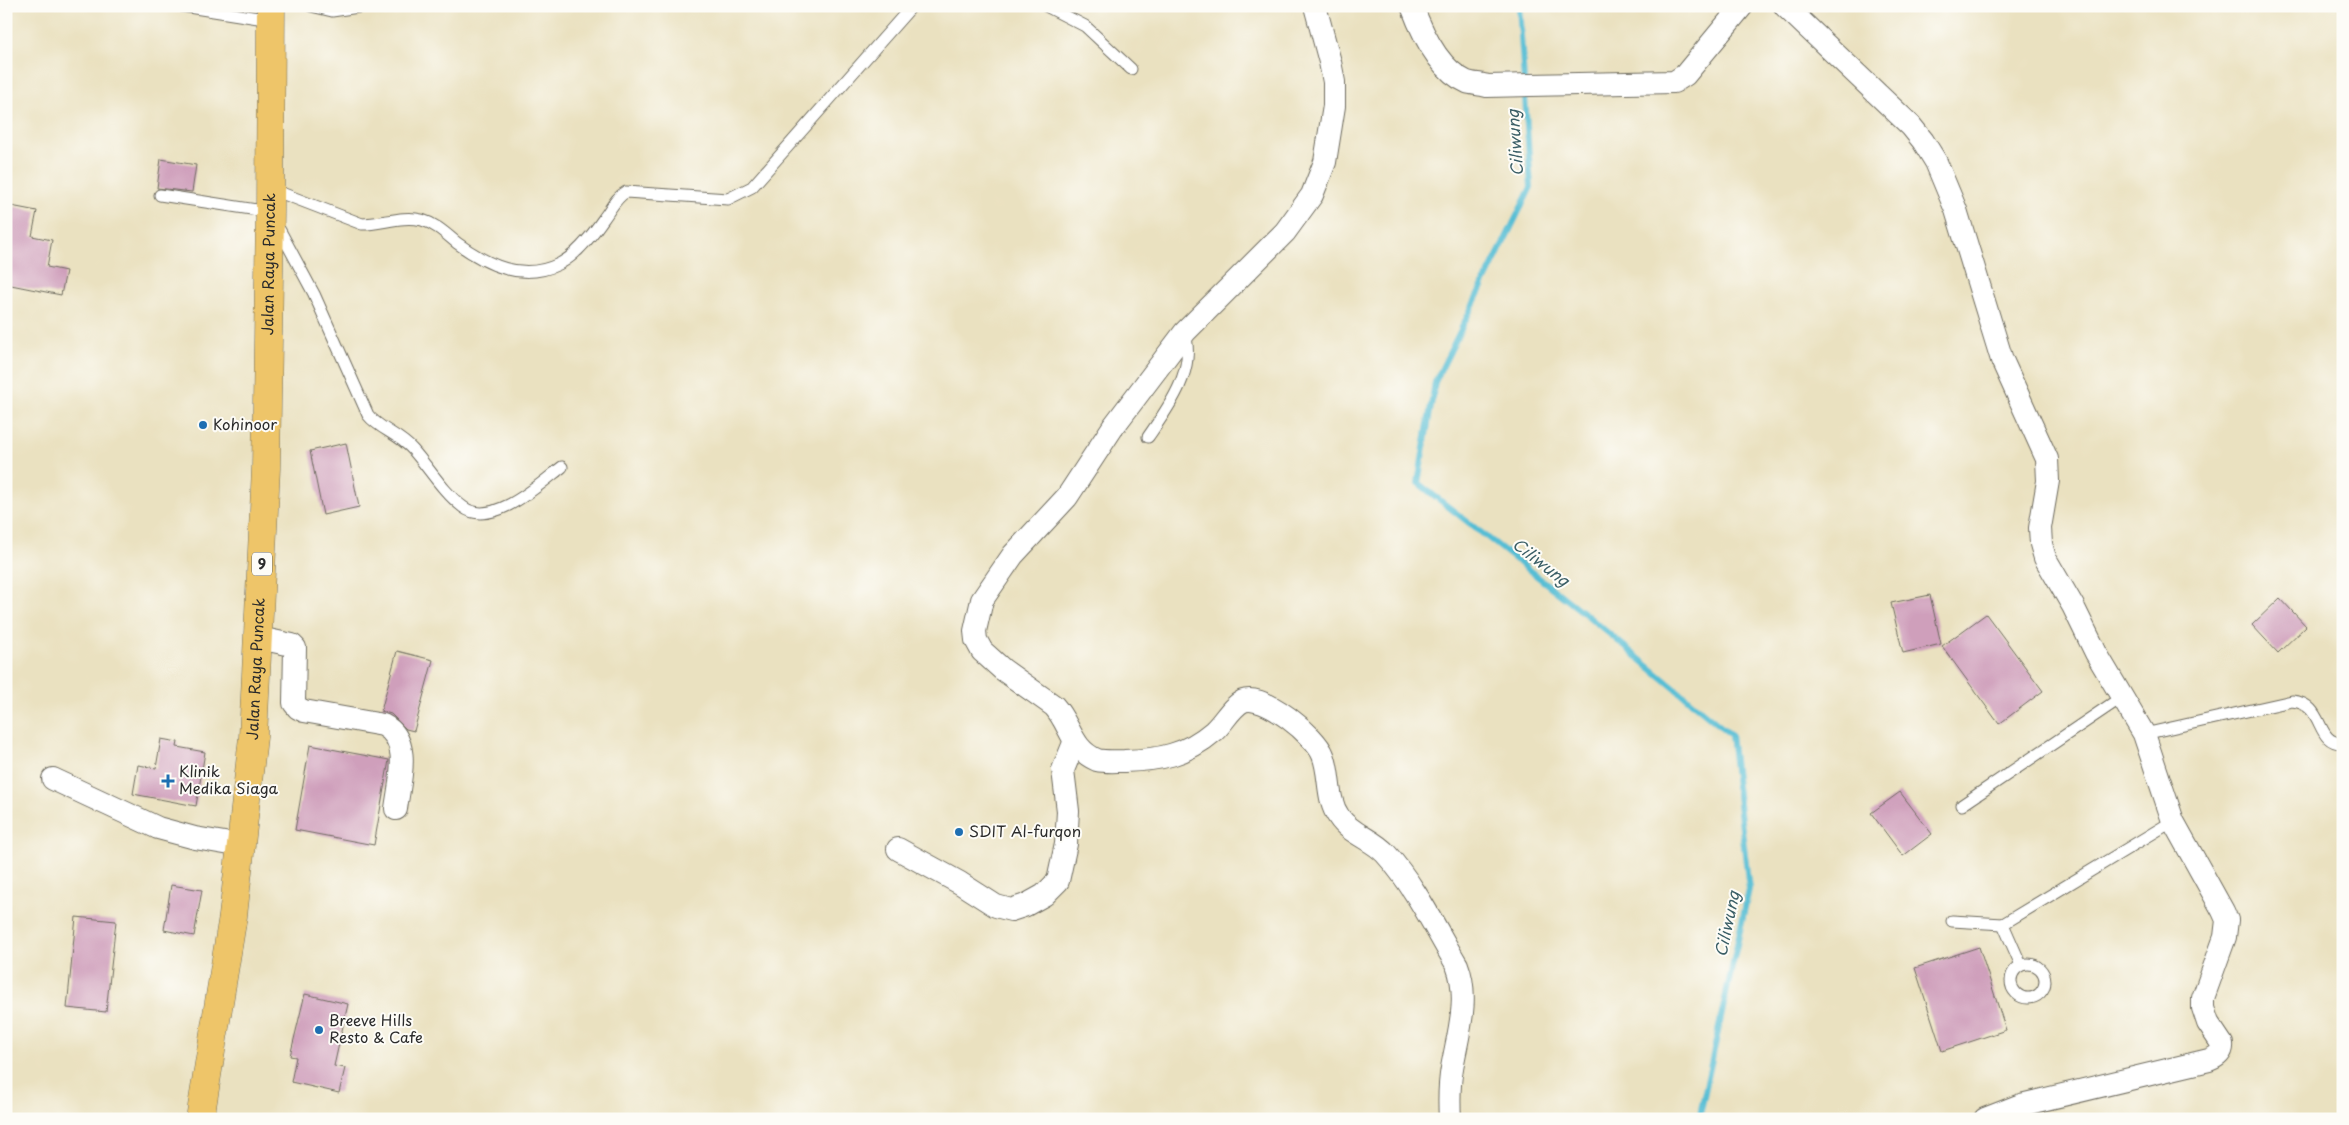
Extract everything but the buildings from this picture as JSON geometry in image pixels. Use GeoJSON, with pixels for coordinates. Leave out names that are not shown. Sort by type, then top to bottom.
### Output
{"type":"FeatureCollection","features":[{"type":"Feature","properties":{"kind":"highway","name":"Jalan Raya Puncak"},"geometry":{"type":"LineString","coordinates":[[200,1119],[233,916],[253,736],[266,468],[271,13]]}},
{"type":"Feature","properties":{"kind":"street"},"geometry":{"type":"LineString","coordinates":[[1315,6],[1334,82],[1332,126],[1320,178],[1312,195],[1285,232],[1185,332],[1113,427],[1067,498],[1003,566],[978,610],[975,631],[976,640],[982,651],[1002,669],[1054,706],[1062,717],[1074,743],[1090,757],[1103,762],[1152,760],[1164,758],[1188,748],[1215,730],[1241,702],[1251,699],[1260,701],[1278,711],[1314,740],[1325,759],[1332,803],[1338,817],[1348,827],[1374,842],[1399,868],[1457,965],[1463,979],[1462,1011],[1452,1070],[1450,1119]]}},
{"type":"Feature","properties":{"kind":"street"},"geometry":{"type":"LineString","coordinates":[[1412,6],[1424,36],[1445,64],[1467,82],[1487,86],[1674,82],[1685,75],[1742,6]]}},
{"type":"Feature","properties":{"kind":"street"},"geometry":{"type":"LineString","coordinates":[[1785,6],[1911,126],[1923,140],[1936,162],[1956,210],[2002,360],[2047,459],[2048,481],[2040,528],[2042,551],[2058,582],[2076,610],[2096,653],[2144,734],[2173,821],[2224,911],[2226,920],[2223,944],[2203,998],[2203,1008],[2208,1023],[2222,1044],[2221,1052],[2210,1060],[2021,1105],[1984,1119]]}},
{"type":"Feature","properties":{"kind":"street"},"geometry":{"type":"LineString","coordinates":[[259,638],[292,645],[295,648],[294,703],[298,708],[304,711],[384,725],[390,729],[397,739],[403,756],[396,809]]}},
{"type":"Feature","properties":{"kind":"street"},"geometry":{"type":"LineString","coordinates":[[898,850],[960,883],[996,906],[1011,910],[1026,906],[1044,895],[1058,881],[1066,844],[1068,811],[1063,770],[1074,743]]}},
{"type":"Feature","properties":{"kind":"street"},"geometry":{"type":"LineString","coordinates":[[53,779],[149,824],[195,838],[242,846]]}},
{"type":"Feature","properties":{"kind":"lane"},"geometry":{"type":"LineString","coordinates":[[182,6],[271,13]]}},
{"type":"Feature","properties":{"kind":"lane"},"geometry":{"type":"LineString","coordinates":[[311,6],[332,12],[365,6]]}},
{"type":"Feature","properties":{"kind":"lane"},"geometry":{"type":"LineString","coordinates":[[160,195],[270,200],[362,224],[375,224],[394,220],[422,220],[435,225],[476,257],[487,263],[505,268],[535,271],[566,260],[603,220],[618,197],[626,192],[728,199],[752,187],[912,6]]}},
{"type":"Feature","properties":{"kind":"lane"},"geometry":{"type":"LineString","coordinates":[[1046,6],[1085,26],[1131,69]]}},
{"type":"Feature","properties":{"kind":"lane"},"geometry":{"type":"LineString","coordinates":[[270,200],[368,415],[376,423],[395,433],[408,444],[458,502],[465,508],[480,513],[498,510],[532,490],[562,467]]}},
{"type":"Feature","properties":{"kind":"lane"},"geometry":{"type":"LineString","coordinates":[[1148,437],[1169,406],[1181,380],[1188,355],[1185,332]]}},
{"type":"Feature","properties":{"kind":"lane"},"geometry":{"type":"LineString","coordinates":[[1962,805],[2122,697]]}},
{"type":"Feature","properties":{"kind":"lane"},"geometry":{"type":"LineString","coordinates":[[2144,734],[2292,701],[2304,704],[2313,710],[2327,738],[2331,742],[2343,743]]}},
{"type":"Feature","properties":{"kind":"lane"},"geometry":{"type":"LineString","coordinates":[[1952,921],[2002,924],[2173,821]]}},
{"type":"Feature","properties":{"kind":"lane"},"geometry":{"type":"LineString","coordinates":[[2002,924],[2021,965]]}},
{"type":"Feature","properties":{"kind":"waterway","name":"Ciliwung"},"geometry":{"type":"LineString","coordinates":[[1519,6],[1531,187],[1435,382],[1418,483],[1589,617],[1731,735],[1749,889],[1699,1119]]}},
{"type":"Feature","properties":{"kind":"place","name":"Kohinoor"},"geometry":{"type":"Point","coordinates":[203,425]}},
{"type":"Feature","properties":{"kind":"place","name":"Klinik Medika Siaga"},"geometry":{"type":"Point","coordinates":[168,781]}},
{"type":"Feature","properties":{"kind":"place","name":"SDIT Al-furqon"},"geometry":{"type":"Point","coordinates":[959,832]}},
{"type":"Feature","properties":{"kind":"place","name":"Breeve Hills Resto & Cafe"},"geometry":{"type":"Point","coordinates":[319,1030]}}]}
